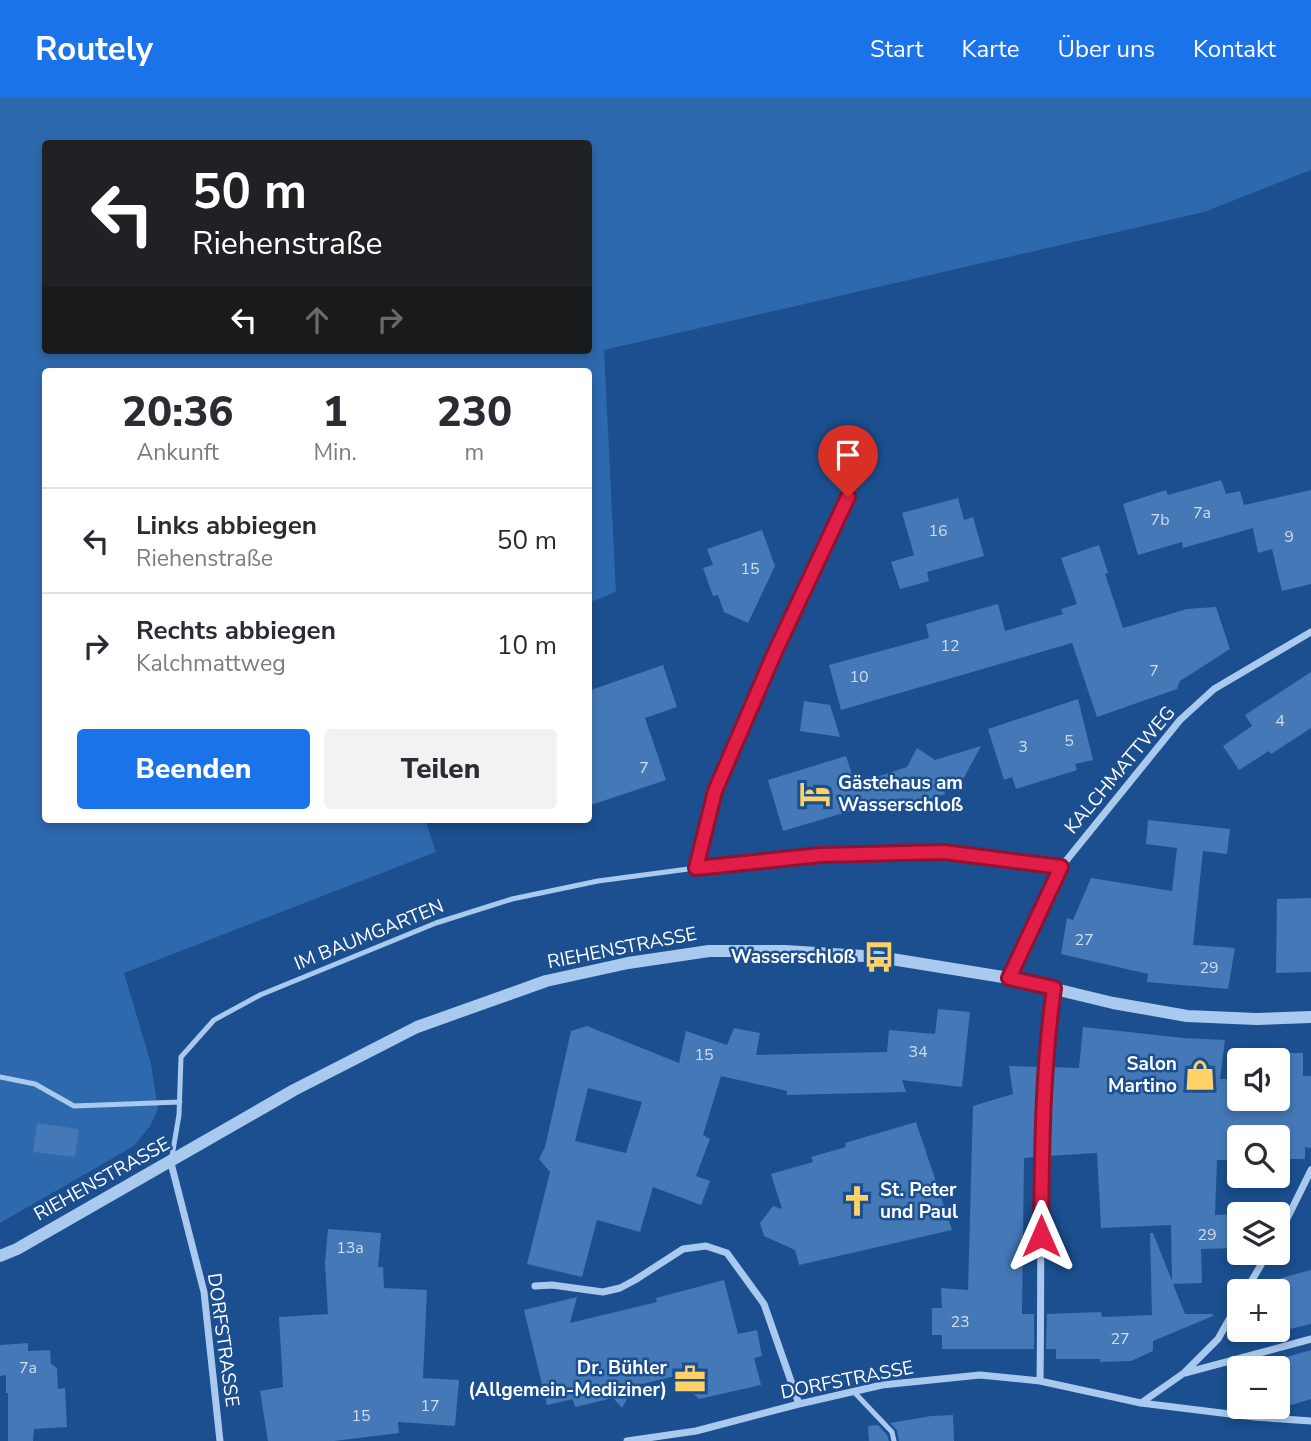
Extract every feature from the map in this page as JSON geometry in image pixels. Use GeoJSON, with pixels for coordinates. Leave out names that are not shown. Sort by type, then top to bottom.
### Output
{"type":"FeatureCollection","features":[{"type":"Feature","properties":{"kind":"street"},"geometry":{"type":"LineString","coordinates":[[696,868],[715,791],[775,652],[848,497]]}},
{"type":"Feature","properties":{"kind":"street","name":"KALCHMATTWEG"},"geometry":{"type":"LineString","coordinates":[[1009,978],[1061,867],[1180,720],[1214,689],[1311,632]]}},
{"type":"Feature","properties":{"kind":"street","name":"RIEHENSTRASSE"},"geometry":{"type":"LineString","coordinates":[[0,1256],[171,1163],[295,1090],[417,1027],[546,981],[628,963],[709,951],[785,951],[879,957],[1009,978],[1113,1003],[1187,1016],[1256,1019],[1311,1017]]}},
{"type":"Feature","properties":{"kind":"street"},"geometry":{"type":"LineString","coordinates":[[1040,1381],[1041,1121],[1045,1053],[1054,988]]}},
{"type":"Feature","properties":{"kind":"street","name":"DORFSTRASSE"},"geometry":{"type":"LineString","coordinates":[[171,1163],[204,1292],[220,1441]]}},
{"type":"Feature","properties":{"kind":"street"},"geometry":{"type":"LineString","coordinates":[[1290,1213],[1311,1170]]}},
{"type":"Feature","properties":{"kind":"street"},"geometry":{"type":"LineString","coordinates":[[535,1286],[552,1285],[603,1292],[627,1284],[683,1249],[706,1246],[727,1253],[764,1304],[799,1404]]}},
{"type":"Feature","properties":{"kind":"street"},"geometry":{"type":"LineString","coordinates":[[1141,1403],[1184,1373],[1217,1339],[1227,1322]]}},
{"type":"Feature","properties":{"kind":"street"},"geometry":{"type":"LineString","coordinates":[[1184,1373],[1311,1339]]}},
{"type":"Feature","properties":{"kind":"street","name":"DORFSTRASSE"},"geometry":{"type":"LineString","coordinates":[[627,1441],[696,1431],[882,1385],[980,1375],[1040,1381],[1141,1403],[1311,1421]]}},
{"type":"Feature","properties":{"kind":"lane","name":"IM BAUMGARTEN"},"geometry":{"type":"LineString","coordinates":[[171,1163],[180,1101],[181,1057],[214,1020],[260,995],[436,923],[512,899],[598,881],[821,855],[944,852],[1061,867]]}},
{"type":"Feature","properties":{"kind":"lane"},"geometry":{"type":"LineString","coordinates":[[0,1077],[35,1084],[74,1106],[180,1101]]}},
{"type":"Feature","properties":{"kind":"lane"},"geometry":{"type":"LineString","coordinates":[[854,1392],[892,1432],[894,1441]]}},
{"type":"Feature","properties":{"kind":"shaded area"},"geometry":{"type":"Polygon","coordinates":[[[0,98],[1311,98],[1311,170],[1204,212],[604,350],[616,592],[592,601],[592,368],[42,368],[42,823],[426,823],[436,852],[124,973],[151,1064],[158,1109],[150,1126],[134,1146],[0,1223],[0,98]]]}},
{"type":"Feature","properties":{"kind":"building"},"geometry":{"type":"Polygon","coordinates":[[[1221,480],[1226,494],[1240,491],[1244,505],[1311,490],[1311,584],[1282,591],[1272,549],[1258,553],[1253,528],[1183,548],[1182,542],[1138,555],[1123,504],[1166,490],[1168,495],[1221,480]]]}},
{"type":"Feature","properties":{"kind":"building"},"geometry":{"type":"Polygon","coordinates":[[[958,498],[964,520],[973,517],[984,556],[927,572],[929,581],[900,589],[891,562],[914,555],[902,513],[958,498]]]}},
{"type":"Feature","properties":{"kind":"building"},"geometry":{"type":"Polygon","coordinates":[[[762,530],[775,566],[748,623],[724,612],[718,595],[713,596],[703,568],[713,565],[707,549],[762,530]]]}},
{"type":"Feature","properties":{"kind":"building"},"geometry":{"type":"Polygon","coordinates":[[[1099,545],[1108,573],[1105,574],[1123,628],[1187,609],[1216,607],[1230,649],[1180,681],[1177,689],[1097,717],[1072,643],[841,710],[829,665],[929,638],[926,624],[998,604],[1005,631],[1063,614],[1061,609],[1077,604],[1061,558],[1099,545]]]}},
{"type":"Feature","properties":{"kind":"building"},"geometry":{"type":"Polygon","coordinates":[[[663,665],[677,707],[645,718],[666,780],[592,805],[592,690],[663,665]]]}},
{"type":"Feature","properties":{"kind":"building"},"geometry":{"type":"Polygon","coordinates":[[[1311,672],[1311,728],[1271,754],[1269,751],[1239,770],[1223,746],[1252,726],[1245,715],[1311,672]]]}},
{"type":"Feature","properties":{"kind":"building"},"geometry":{"type":"Polygon","coordinates":[[[1078,699],[1093,760],[1075,764],[1077,770],[1016,789],[1012,777],[1004,780],[988,729],[1078,699]]]}},
{"type":"Feature","properties":{"kind":"building"},"geometry":{"type":"Polygon","coordinates":[[[804,701],[830,705],[840,737],[800,731],[804,701]]]}},
{"type":"Feature","properties":{"kind":"building"},"geometry":{"type":"Polygon","coordinates":[[[981,746],[960,785],[944,790],[945,794],[895,811],[891,799],[783,831],[768,780],[846,756],[855,784],[907,767],[917,748],[935,760],[981,746]]]}},
{"type":"Feature","properties":{"kind":"building"},"geometry":{"type":"Polygon","coordinates":[[[1148,820],[1230,829],[1227,854],[1203,851],[1193,945],[1235,948],[1228,989],[1147,982],[1148,974],[1061,954],[1067,918],[1073,920],[1091,878],[1172,891],[1177,848],[1146,844],[1148,820]]]}},
{"type":"Feature","properties":{"kind":"building"},"geometry":{"type":"Polygon","coordinates":[[[1311,898],[1311,972],[1276,973],[1277,899],[1311,898]]]}},
{"type":"Feature","properties":{"kind":"building"},"geometry":{"type":"Polygon","coordinates":[[[938,1009],[970,1012],[962,1087],[902,1080],[906,1092],[787,1095],[787,1091],[721,1076],[703,1135],[710,1139],[696,1176],[710,1181],[701,1205],[653,1187],[640,1232],[597,1220],[582,1277],[527,1264],[550,1172],[539,1159],[545,1147],[571,1031],[587,1026],[679,1063],[686,1031],[727,1045],[734,1028],[760,1033],[756,1055],[887,1052],[889,1030],[935,1034],[938,1009]],[[588,1088],[575,1141],[626,1153],[642,1102],[588,1088]]]}},
{"type":"Feature","properties":{"kind":"building"},"geometry":{"type":"Polygon","coordinates":[[[1083,1027],[1225,1040],[1220,1079],[1227,1079],[1227,1111],[1290,1111],[1290,1053],[1303,1053],[1303,1076],[1311,1076],[1311,1148],[1305,1147],[1305,1159],[1290,1159],[1290,1125],[1227,1125],[1227,1160],[1217,1160],[1215,1215],[1227,1214],[1227,1248],[1201,1249],[1202,1283],[1173,1284],[1185,1314],[1213,1316],[1153,1341],[1153,1351],[1131,1361],[1056,1359],[1056,1349],[1046,1349],[1047,1314],[1101,1312],[1102,1317],[1152,1315],[1150,1233],[1153,1233],[1172,1281],[1171,1225],[1101,1228],[1097,1153],[1048,1156],[1052,1067],[1079,1068],[1083,1027]]]}},
{"type":"Feature","properties":{"kind":"building"},"geometry":{"type":"Polygon","coordinates":[[[1009,1066],[1040,1067],[1036,1157],[1024,1158],[1022,1314],[1034,1314],[1034,1349],[942,1349],[942,1335],[932,1335],[932,1308],[942,1308],[941,1288],[968,1290],[973,1106],[1013,1094],[1009,1066]]]}},
{"type":"Feature","properties":{"kind":"building","name":"St. Peter und Paul"},"geometry":{"type":"Polygon","coordinates":[[[916,1122],[952,1230],[799,1265],[795,1250],[764,1236],[760,1223],[773,1206],[782,1209],[771,1174],[813,1162],[811,1157],[846,1147],[845,1143],[916,1122]]]}},
{"type":"Feature","properties":{"kind":"building"},"geometry":{"type":"Polygon","coordinates":[[[37,1123],[79,1129],[75,1157],[33,1152],[37,1123]]]}},
{"type":"Feature","properties":{"kind":"building"},"geometry":{"type":"Polygon","coordinates":[[[328,1229],[381,1233],[378,1267],[383,1267],[384,1288],[427,1290],[423,1378],[459,1380],[455,1426],[398,1422],[399,1433],[334,1441],[268,1441],[260,1391],[283,1387],[279,1317],[328,1314],[325,1263],[328,1229]]]}},
{"type":"Feature","properties":{"kind":"building"},"geometry":{"type":"Polygon","coordinates":[[[1311,1270],[1311,1324],[1290,1329],[1290,1279],[1278,1279],[1311,1270]]]}},
{"type":"Feature","properties":{"kind":"building"},"geometry":{"type":"Polygon","coordinates":[[[724,1280],[738,1334],[757,1330],[762,1356],[754,1358],[761,1385],[699,1399],[675,1376],[634,1386],[622,1408],[613,1398],[575,1407],[573,1399],[547,1405],[524,1310],[577,1297],[570,1323],[657,1302],[656,1298],[724,1280]]]}},
{"type":"Feature","properties":{"kind":"building"},"geometry":{"type":"Polygon","coordinates":[[[28,1343],[28,1351],[50,1350],[51,1364],[57,1368],[58,1389],[65,1388],[67,1427],[34,1429],[33,1441],[8,1441],[8,1393],[6,1375],[0,1376],[0,1345],[28,1343]]]}},
{"type":"Feature","properties":{"kind":"building"},"geometry":{"type":"Polygon","coordinates":[[[1311,1350],[1311,1399],[1290,1405],[1290,1356],[1311,1350]]]}},
{"type":"Feature","properties":{"kind":"building"},"geometry":{"type":"Polygon","coordinates":[[[953,1415],[954,1441],[899,1441],[897,1430],[890,1423],[931,1416],[953,1415]]]}},
{"type":"Feature","properties":{"kind":"building"},"geometry":{"type":"Polygon","coordinates":[[[878,1425],[889,1441],[869,1441],[868,1426],[878,1425]]]}},
{"type":"Feature","properties":{"kind":"place","name":"Gästehaus am Wasserschloß"},"geometry":{"type":"Point","coordinates":[815,794]}},
{"type":"Feature","properties":{"kind":"place","name":"Wasserschloß"},"geometry":{"type":"Point","coordinates":[879,957]}},
{"type":"Feature","properties":{"kind":"place","name":"Salon Martino"},"geometry":{"type":"Point","coordinates":[1200,1075]}},
{"type":"Feature","properties":{"kind":"place","name":"St. Peter und Paul"},"geometry":{"type":"Point","coordinates":[857,1201]}},
{"type":"Feature","properties":{"kind":"place","name":"Dr. Bühler (Allgemein-Mediziner)"},"geometry":{"type":"Point","coordinates":[690,1379]}},
{"type":"Feature","properties":{"kind":"route"},"geometry":{"type":"LineString","coordinates":[[848,497],[775,652],[715,791],[696,868],[821,855],[944,852],[1061,867],[1009,978],[1054,988],[1045,1053],[1041,1121],[1041,1236]]}}]}
